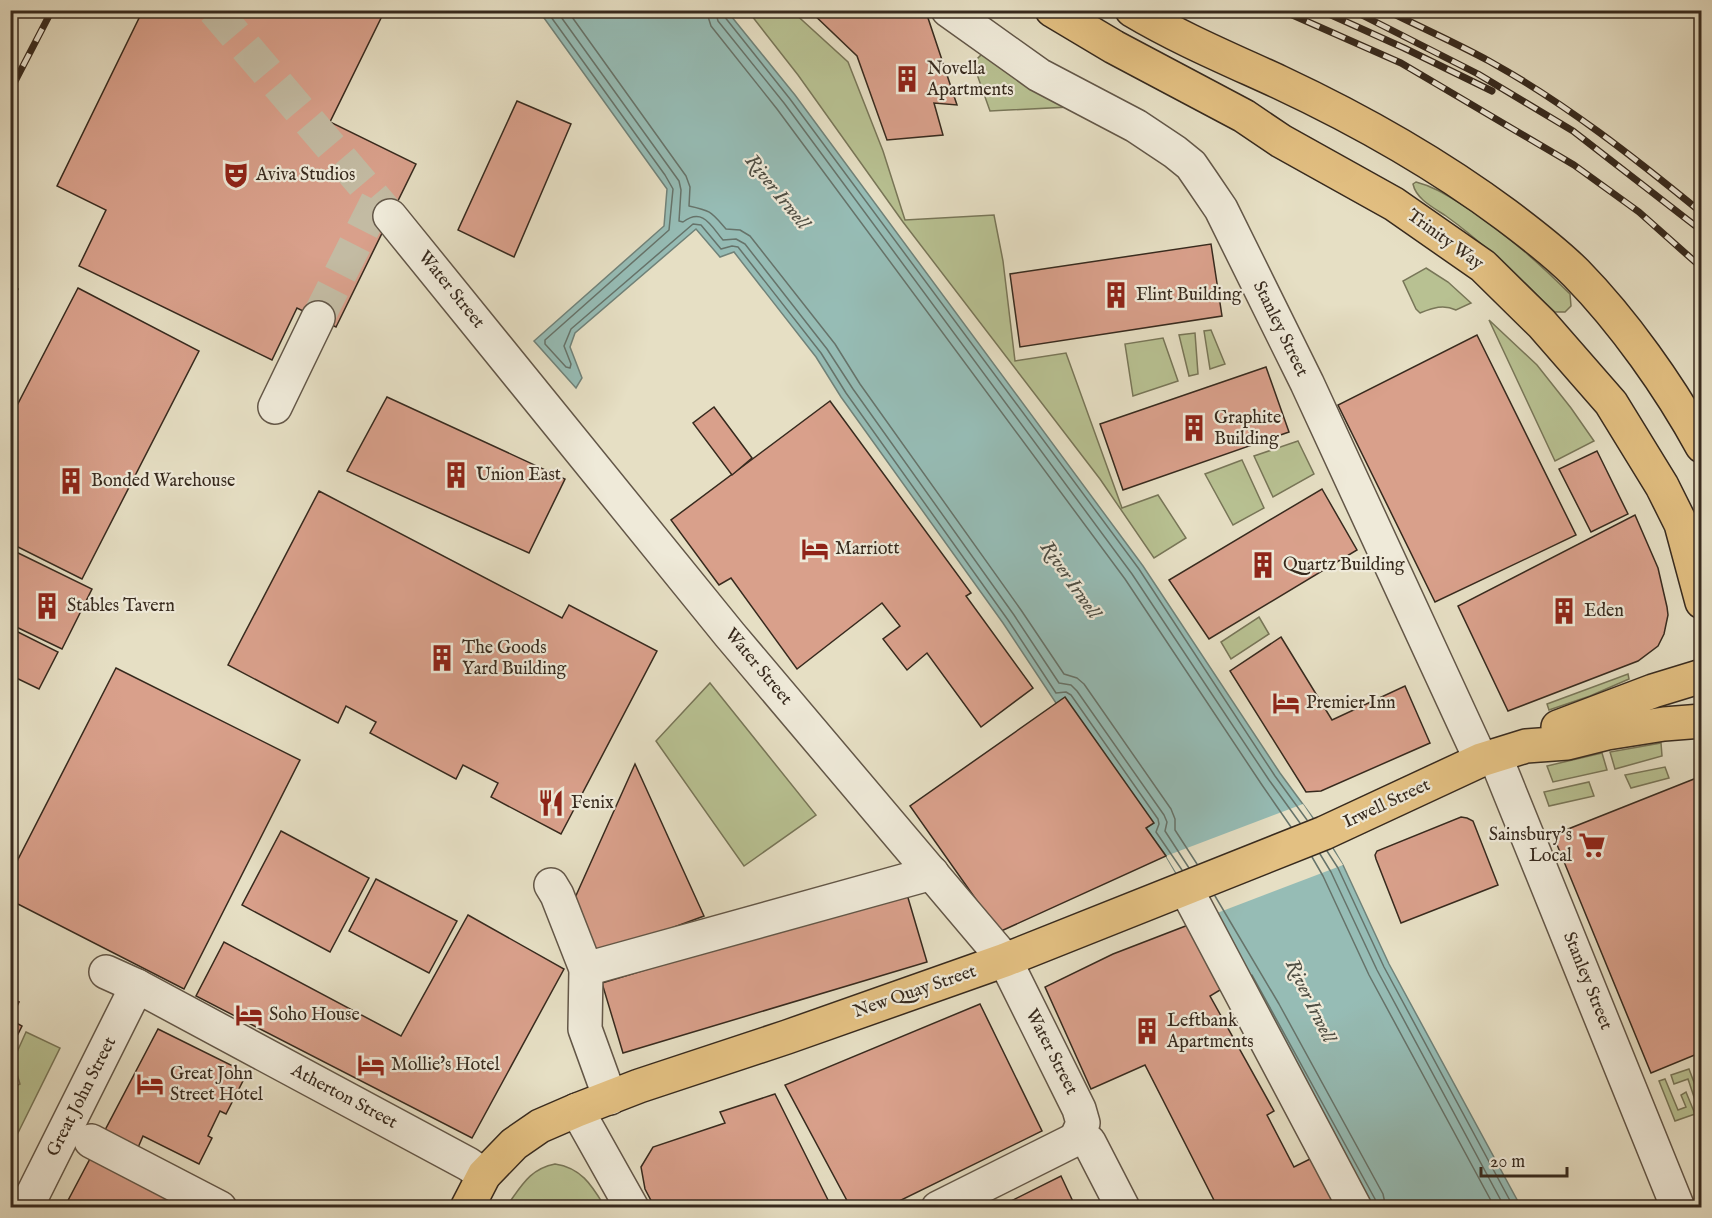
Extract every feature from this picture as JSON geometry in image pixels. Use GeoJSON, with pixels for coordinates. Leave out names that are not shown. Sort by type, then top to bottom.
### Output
{"type":"FeatureCollection","features":[{"type":"Feature","properties":{"kind":"main road","name":"Trinity Way"},"geometry":{"type":"LineString","coordinates":[[1052,10],[1114,47],[1244,116],[1281,141],[1394,204],[1483,266],[1574,358],[1623,422],[1662,486],[1681,524],[1701,602]]}},
{"type":"Feature","properties":{"kind":"main road"},"geometry":{"type":"LineString","coordinates":[[1132,10],[1204,48],[1289,87],[1408,150],[1482,197],[1538,239],[1576,273],[1626,331],[1683,412],[1701,446]]}},
{"type":"Feature","properties":{"kind":"main road","name":"Irwell Street"},"geometry":{"type":"LineString","coordinates":[[1526,746],[1545,732],[1653,691],[1701,676]]}},
{"type":"Feature","properties":{"kind":"main road","name":"Irwell Street"},"geometry":{"type":"LineString","coordinates":[[1248,864],[1324,833],[1488,758],[1526,746],[1566,742],[1664,724],[1701,721]]}},
{"type":"Feature","properties":{"kind":"main road","name":"New Quay Street"},"geometry":{"type":"LineString","coordinates":[[467,1208],[484,1176],[514,1144],[540,1126],[610,1098],[1005,960],[1248,864]]}},
{"type":"Feature","properties":{"kind":"street","name":"Stanley Street"},"geometry":{"type":"LineString","coordinates":[[948,10],[1039,75],[1136,126],[1175,152],[1191,165],[1221,209],[1488,758],[1678,1208]]}},
{"type":"Feature","properties":{"kind":"street","name":"Water Street"},"geometry":{"type":"LineString","coordinates":[[400,227],[730,635],[1005,960],[1081,1113],[1083,1123],[1076,1139]]}},
{"type":"Feature","properties":{"kind":"street"},"geometry":{"type":"LineString","coordinates":[[275,407],[318,318]]}},
{"type":"Feature","properties":{"kind":"street"},"geometry":{"type":"LineString","coordinates":[[586,969],[932,873]]}},
{"type":"Feature","properties":{"kind":"street"},"geometry":{"type":"LineString","coordinates":[[551,885],[586,969],[585,1029],[610,1098]]}},
{"type":"Feature","properties":{"kind":"street"},"geometry":{"type":"LineString","coordinates":[[1186,889],[1355,1208]]}},
{"type":"Feature","properties":{"kind":"street","name":"Atherton Street"},"geometry":{"type":"LineString","coordinates":[[106,972],[137,986],[468,1164],[484,1176]]}},
{"type":"Feature","properties":{"kind":"street","name":"Great John Street"},"geometry":{"type":"LineString","coordinates":[[26,1208],[137,986]]}},
{"type":"Feature","properties":{"kind":"street"},"geometry":{"type":"LineString","coordinates":[[577,1110],[632,1208]]}},
{"type":"Feature","properties":{"kind":"street"},"geometry":{"type":"LineString","coordinates":[[938,1208],[1076,1139],[1089,1142],[1123,1208]]}},
{"type":"Feature","properties":{"kind":"street"},"geometry":{"type":"LineString","coordinates":[[91,1141],[220,1208]]}},
{"type":"Feature","properties":{"kind":"green space"},"geometry":{"type":"Polygon","coordinates":[[[748,11],[792,11],[848,62],[883,151],[905,220],[994,215],[1003,261],[1015,361],[1066,353],[1122,508],[1158,495],[1186,538],[1154,558],[1100,479],[903,222],[798,75],[748,11]]]}},
{"type":"Feature","properties":{"kind":"green space"},"geometry":{"type":"Polygon","coordinates":[[[985,51],[1068,107],[990,111],[973,63],[985,51]]]}},
{"type":"Feature","properties":{"kind":"green space"},"geometry":{"type":"Polygon","coordinates":[[[1416,182],[1448,196],[1503,234],[1570,294],[1571,306],[1565,312],[1555,312],[1475,238],[1422,199],[1413,184],[1416,182]]]}},
{"type":"Feature","properties":{"kind":"green space"},"geometry":{"type":"Polygon","coordinates":[[[1426,268],[1448,282],[1471,303],[1456,310],[1442,307],[1420,313],[1403,281],[1426,268]]]}},
{"type":"Feature","properties":{"kind":"green space"},"geometry":{"type":"Polygon","coordinates":[[[1489,320],[1537,365],[1594,441],[1555,461],[1489,320]]]}},
{"type":"Feature","properties":{"kind":"green space"},"geometry":{"type":"Polygon","coordinates":[[[1211,330],[1225,364],[1210,369],[1204,331],[1211,330]]]}},
{"type":"Feature","properties":{"kind":"green space"},"geometry":{"type":"Polygon","coordinates":[[[1195,333],[1198,374],[1189,376],[1179,335],[1195,333]]]}},
{"type":"Feature","properties":{"kind":"green space"},"geometry":{"type":"Polygon","coordinates":[[[1163,338],[1178,381],[1133,396],[1125,344],[1163,338]]]}},
{"type":"Feature","properties":{"kind":"green space"},"geometry":{"type":"Polygon","coordinates":[[[1298,441],[1314,474],[1273,497],[1254,456],[1298,441]]]}},
{"type":"Feature","properties":{"kind":"green space"},"geometry":{"type":"Polygon","coordinates":[[[1242,460],[1264,508],[1233,525],[1205,474],[1242,460]]]}},
{"type":"Feature","properties":{"kind":"green space"},"geometry":{"type":"Polygon","coordinates":[[[1259,617],[1269,634],[1231,659],[1221,642],[1259,617]]]}},
{"type":"Feature","properties":{"kind":"green space"},"geometry":{"type":"Polygon","coordinates":[[[1628,674],[1629,679],[1549,710],[1547,704],[1628,674]]]}},
{"type":"Feature","properties":{"kind":"green space"},"geometry":{"type":"Polygon","coordinates":[[[710,683],[816,815],[744,866],[656,741],[710,683]]]}},
{"type":"Feature","properties":{"kind":"green space"},"geometry":{"type":"Polygon","coordinates":[[[1661,743],[1662,756],[1615,769],[1610,752],[1661,743]]]}},
{"type":"Feature","properties":{"kind":"green space"},"geometry":{"type":"Polygon","coordinates":[[[1602,753],[1607,770],[1553,782],[1547,766],[1602,753]]]}},
{"type":"Feature","properties":{"kind":"green space"},"geometry":{"type":"Polygon","coordinates":[[[1665,767],[1669,778],[1631,788],[1625,775],[1665,767]]]}},
{"type":"Feature","properties":{"kind":"green space"},"geometry":{"type":"Polygon","coordinates":[[[1589,782],[1594,796],[1549,806],[1544,792],[1589,782]]]}},
{"type":"Feature","properties":{"kind":"green space"},"geometry":{"type":"Polygon","coordinates":[[[26,1032],[60,1048],[11,1147],[11,1088],[20,1084],[13,1061],[26,1032]]]}},
{"type":"Feature","properties":{"kind":"green space"},"geometry":{"type":"Polygon","coordinates":[[[1689,1069],[1701,1101],[1699,1112],[1688,1079],[1674,1084],[1671,1075],[1689,1069]]]}},
{"type":"Feature","properties":{"kind":"green space"},"geometry":{"type":"Polygon","coordinates":[[[1665,1079],[1678,1110],[1686,1107],[1681,1095],[1686,1092],[1695,1114],[1675,1121],[1659,1081],[1665,1079]]]}},
{"type":"Feature","properties":{"kind":"green space"},"geometry":{"type":"Polygon","coordinates":[[[555,1164],[572,1169],[585,1179],[605,1207],[506,1207],[532,1175],[546,1166],[555,1164]]]}},
{"type":"Feature","properties":{"kind":"water","name":"River Irwell"},"geometry":{"type":"Polygon","coordinates":[[[539,11],[727,11],[795,95],[1143,566],[1280,773],[1324,833],[1343,865],[1389,964],[1521,1207],[1365,1207],[1198,911],[1166,856],[1146,828],[1153,823],[1056,703],[1003,623],[841,397],[816,357],[734,252],[720,257],[696,229],[575,333],[570,347],[582,378],[576,388],[534,341],[664,226],[667,189],[539,11]]]}},
{"type":"Feature","properties":{"kind":"pier"},"geometry":{"type":"Polygon","coordinates":[[[1303,804],[1343,865],[1204,918],[1166,856],[1303,804]]]}},
{"type":"Feature","properties":{"kind":"building","name":"Aviva Studios"},"geometry":{"type":"Polygon","coordinates":[[[143,10],[385,10],[330,122],[416,164],[336,327],[297,308],[272,360],[79,266],[106,210],[57,186],[143,10]]]}},
{"type":"Feature","properties":{"kind":"building","name":"Novella Apartments"},"geometry":{"type":"Polygon","coordinates":[[[809,10],[922,10],[927,15],[957,105],[934,103],[943,135],[887,140],[857,56],[809,10]]]}},
{"type":"Feature","properties":{"kind":"building"},"geometry":{"type":"Polygon","coordinates":[[[517,101],[571,124],[514,257],[458,230],[517,101]]]}},
{"type":"Feature","properties":{"kind":"building","name":"Flint Building"},"geometry":{"type":"Polygon","coordinates":[[[1211,244],[1222,316],[1020,347],[1010,274],[1211,244]]]}},
{"type":"Feature","properties":{"kind":"building"},"geometry":{"type":"Polygon","coordinates":[[[10,284],[18,289],[10,304],[10,284]]]}},
{"type":"Feature","properties":{"kind":"building","name":"Bonded Warehouse"},"geometry":{"type":"Polygon","coordinates":[[[78,288],[199,351],[82,579],[10,543],[10,419],[78,288]]]}},
{"type":"Feature","properties":{"kind":"building"},"geometry":{"type":"Polygon","coordinates":[[[1477,335],[1576,535],[1435,602],[1338,405],[1477,335]]]}},
{"type":"Feature","properties":{"kind":"building","name":"Graphite Building"},"geometry":{"type":"Polygon","coordinates":[[[1266,367],[1289,432],[1123,490],[1100,424],[1266,367]]]}},
{"type":"Feature","properties":{"kind":"building","name":"Union East"},"geometry":{"type":"Polygon","coordinates":[[[387,397],[565,479],[529,553],[347,471],[387,397]]]}},
{"type":"Feature","properties":{"kind":"building","name":"Marriott"},"geometry":{"type":"Polygon","coordinates":[[[830,401],[971,593],[966,596],[1033,688],[981,727],[927,653],[907,670],[883,639],[900,626],[882,603],[797,669],[731,578],[719,585],[671,520],[830,401]]]}},
{"type":"Feature","properties":{"kind":"building"},"geometry":{"type":"Polygon","coordinates":[[[714,407],[752,458],[732,475],[693,423],[714,407]]]}},
{"type":"Feature","properties":{"kind":"building"},"geometry":{"type":"Polygon","coordinates":[[[1597,451],[1628,514],[1591,532],[1559,469],[1597,451]]]}},
{"type":"Feature","properties":{"kind":"building","name":"Quartz Building"},"geometry":{"type":"Polygon","coordinates":[[[1322,489],[1357,550],[1209,639],[1169,580],[1322,489]]]}},
{"type":"Feature","properties":{"kind":"building","name":"The Goods Yard Building"},"geometry":{"type":"Polygon","coordinates":[[[319,491],[562,618],[569,605],[657,651],[561,834],[491,797],[498,783],[463,765],[456,779],[370,733],[376,722],[346,706],[338,723],[228,665],[319,491]]]}},
{"type":"Feature","properties":{"kind":"building","name":"Eden"},"geometry":{"type":"Polygon","coordinates":[[[1635,515],[1658,568],[1667,607],[1668,615],[1664,634],[1658,646],[1638,661],[1508,711],[1458,606],[1635,515]]]}},
{"type":"Feature","properties":{"kind":"building","name":"Stables Tavern"},"geometry":{"type":"Polygon","coordinates":[[[10,549],[92,589],[62,649],[10,624],[10,549]]]}},
{"type":"Feature","properties":{"kind":"building"},"geometry":{"type":"Polygon","coordinates":[[[10,628],[58,652],[39,689],[10,675],[10,628]]]}},
{"type":"Feature","properties":{"kind":"building","name":"Premier Inn"},"geometry":{"type":"Polygon","coordinates":[[[1281,637],[1332,720],[1405,686],[1430,743],[1321,791],[1306,792],[1230,671],[1281,637]]]}},
{"type":"Feature","properties":{"kind":"building"},"geometry":{"type":"Polygon","coordinates":[[[116,668],[300,760],[184,989],[10,900],[10,875],[116,668]]]}},
{"type":"Feature","properties":{"kind":"building"},"geometry":{"type":"Polygon","coordinates":[[[1065,697],[1154,823],[1146,828],[1166,856],[999,932],[910,806],[1065,697]]]}},
{"type":"Feature","properties":{"kind":"building"},"geometry":{"type":"Polygon","coordinates":[[[635,764],[704,916],[596,956],[574,900],[635,764]]]}},
{"type":"Feature","properties":{"kind":"building"},"geometry":{"type":"Polygon","coordinates":[[[1699,777],[1702,782],[1702,1052],[1651,1073],[1553,835],[1699,777]]]}},
{"type":"Feature","properties":{"kind":"building"},"geometry":{"type":"Polygon","coordinates":[[[1461,817],[1473,821],[1498,885],[1401,923],[1376,859],[1377,851],[1461,817]]]}},
{"type":"Feature","properties":{"kind":"building"},"geometry":{"type":"Polygon","coordinates":[[[281,831],[369,878],[330,952],[242,905],[281,831]]]}},
{"type":"Feature","properties":{"kind":"building"},"geometry":{"type":"Polygon","coordinates":[[[376,879],[457,921],[429,973],[349,931],[376,879]]]}},
{"type":"Feature","properties":{"kind":"building"},"geometry":{"type":"Polygon","coordinates":[[[906,891],[927,962],[623,1053],[602,983],[906,891]]]}},
{"type":"Feature","properties":{"kind":"building"},"geometry":{"type":"Polygon","coordinates":[[[468,915],[564,969],[472,1138],[196,996],[224,942],[401,1036],[468,915]]]}},
{"type":"Feature","properties":{"kind":"building","name":"Leftbank Apartments"},"geometry":{"type":"Polygon","coordinates":[[[1196,922],[1230,984],[1210,996],[1274,1111],[1267,1115],[1294,1167],[1316,1156],[1345,1208],[1218,1208],[1145,1065],[1091,1089],[1045,987],[1113,954],[1196,922]]]}},
{"type":"Feature","properties":{"kind":"building"},"geometry":{"type":"Polygon","coordinates":[[[10,998],[19,1002],[11,1020],[22,1026],[10,1050],[10,998]]]}},
{"type":"Feature","properties":{"kind":"building"},"geometry":{"type":"Polygon","coordinates":[[[980,1004],[1042,1131],[885,1208],[851,1208],[785,1085],[980,1004]]]}},
{"type":"Feature","properties":{"kind":"building"},"geometry":{"type":"Polygon","coordinates":[[[158,1029],[247,1073],[226,1114],[220,1111],[208,1136],[212,1138],[199,1164],[143,1136],[137,1150],[103,1134],[158,1029]]]}},
{"type":"Feature","properties":{"kind":"building"},"geometry":{"type":"Polygon","coordinates":[[[775,1094],[832,1208],[655,1208],[645,1189],[641,1167],[653,1147],[725,1123],[720,1112],[775,1094]]]}},
{"type":"Feature","properties":{"kind":"building"},"geometry":{"type":"Polygon","coordinates":[[[92,1155],[192,1208],[64,1208],[92,1155]]]}},
{"type":"Feature","properties":{"kind":"building"},"geometry":{"type":"Polygon","coordinates":[[[1061,1176],[1076,1208],[997,1208],[1061,1176]]]}},
{"type":"Feature","properties":{"kind":"tunnel"},"geometry":{"type":"LineString","coordinates":[[214,10],[390,216]]}},
{"type":"Feature","properties":{"kind":"tunnel"},"geometry":{"type":"LineString","coordinates":[[318,318],[377,201]]}},
{"type":"Feature","properties":{"kind":"railway"},"geometry":{"type":"LineString","coordinates":[[10,91],[52,10]]}},
{"type":"Feature","properties":{"kind":"railway"},"geometry":{"type":"LineString","coordinates":[[1281,10],[1401,63],[1574,165],[1639,212],[1702,268]]}},
{"type":"Feature","properties":{"kind":"railway"},"geometry":{"type":"LineString","coordinates":[[1320,10],[1492,91]]}},
{"type":"Feature","properties":{"kind":"railway"},"geometry":{"type":"LineString","coordinates":[[1352,10],[1478,74],[1573,131],[1702,231]]}},
{"type":"Feature","properties":{"kind":"railway"},"geometry":{"type":"LineString","coordinates":[[1386,10],[1451,41],[1517,77],[1572,113],[1702,213]]}},
{"type":"Feature","properties":{"kind":"place","name":"Novella Apartments"},"geometry":{"type":"Point","coordinates":[907,79]}},
{"type":"Feature","properties":{"kind":"place","name":"Aviva Studios"},"geometry":{"type":"Point","coordinates":[236,175]}},
{"type":"Feature","properties":{"kind":"place","name":"Flint Building"},"geometry":{"type":"Point","coordinates":[1116,295]}},
{"type":"Feature","properties":{"kind":"place","name":"Graphite Building"},"geometry":{"type":"Point","coordinates":[1194,428]}},
{"type":"Feature","properties":{"kind":"place","name":"Union East"},"geometry":{"type":"Point","coordinates":[456,475]}},
{"type":"Feature","properties":{"kind":"place","name":"Bonded Warehouse"},"geometry":{"type":"Point","coordinates":[71,481]}},
{"type":"Feature","properties":{"kind":"place","name":"Marriott"},"geometry":{"type":"Point","coordinates":[815,549]}},
{"type":"Feature","properties":{"kind":"place","name":"Quartz Building"},"geometry":{"type":"Point","coordinates":[1263,565]}},
{"type":"Feature","properties":{"kind":"place","name":"Stables Tavern"},"geometry":{"type":"Point","coordinates":[47,606]}},
{"type":"Feature","properties":{"kind":"place","name":"Eden"},"geometry":{"type":"Point","coordinates":[1564,611]}},
{"type":"Feature","properties":{"kind":"place","name":"The Goods Yard Building"},"geometry":{"type":"Point","coordinates":[442,658]}},
{"type":"Feature","properties":{"kind":"place","name":"Premier Inn"},"geometry":{"type":"Point","coordinates":[1286,703]}},
{"type":"Feature","properties":{"kind":"place","name":"Fenix"},"geometry":{"type":"Point","coordinates":[551,803]}},
{"type":"Feature","properties":{"kind":"place","name":"Sainsbury's Local"},"geometry":{"type":"Point","coordinates":[1592,845]}},
{"type":"Feature","properties":{"kind":"place","name":"Soho House"},"geometry":{"type":"Point","coordinates":[249,1015]}},
{"type":"Feature","properties":{"kind":"place","name":"Leftbank Apartments"},"geometry":{"type":"Point","coordinates":[1147,1031]}},
{"type":"Feature","properties":{"kind":"place","name":"Mollie's Hotel"},"geometry":{"type":"Point","coordinates":[371,1065]}},
{"type":"Feature","properties":{"kind":"place","name":"Great John Street Hotel"},"geometry":{"type":"Point","coordinates":[150,1084]}}]}
